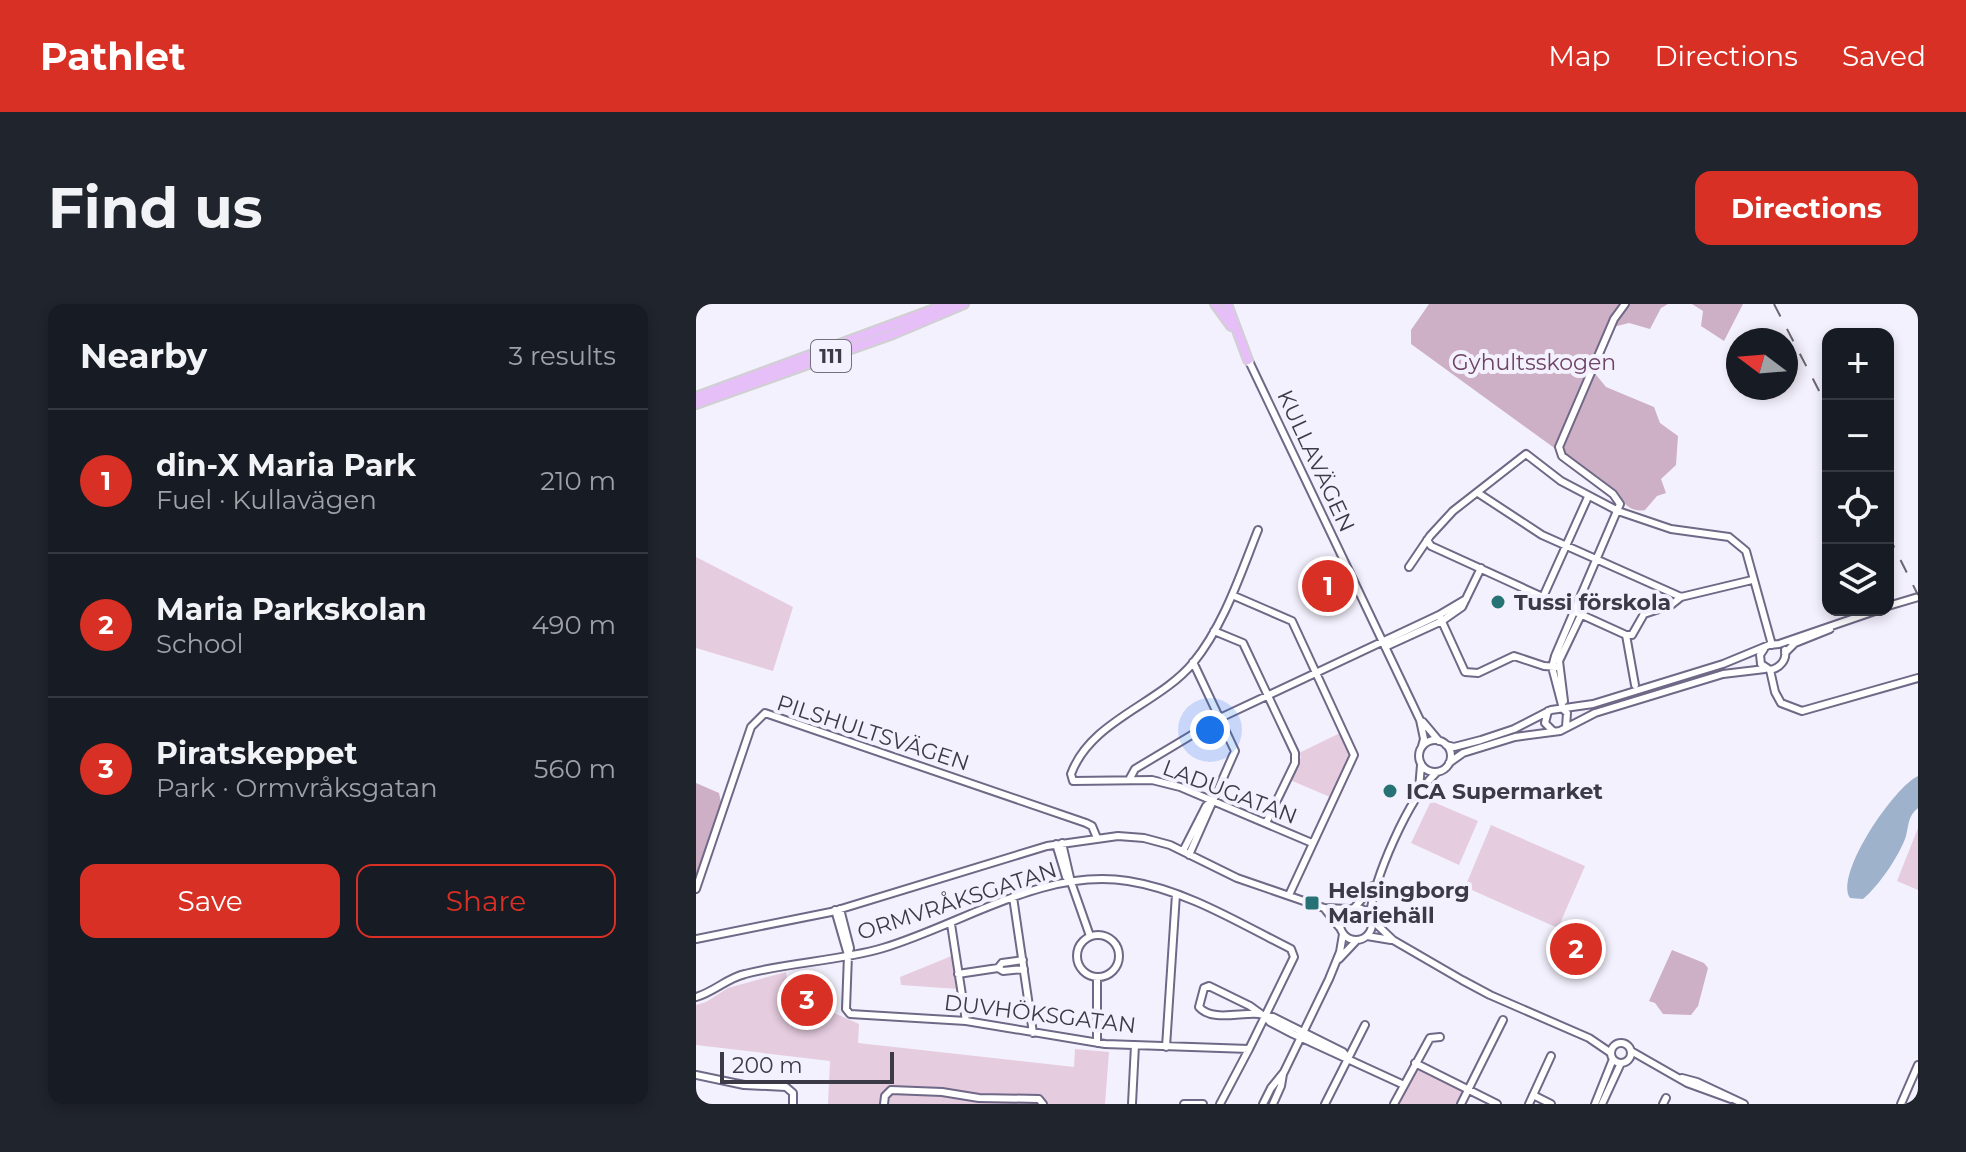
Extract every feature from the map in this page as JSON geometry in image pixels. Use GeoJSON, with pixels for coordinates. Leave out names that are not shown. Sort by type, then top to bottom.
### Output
{"type":"FeatureCollection","features":[{"type":"Feature","properties":{"kind":"main road","name":"111"},"geometry":{"type":"LineString","coordinates":[[696,397],[948,304]]}},
{"type":"Feature","properties":{"kind":"main road","name":"111"},"geometry":{"type":"LineString","coordinates":[[696,404],[893,334],[964,304]]}},
{"type":"Feature","properties":{"kind":"main road"},"geometry":{"type":"LineString","coordinates":[[1217,304],[1235,332]]}},
{"type":"Feature","properties":{"kind":"main road"},"geometry":{"type":"LineString","coordinates":[[1227,304],[1248,360]]}},
{"type":"Feature","properties":{"kind":"street"},"geometry":{"type":"LineString","coordinates":[[1566,727],[1568,716],[1563,709],[1564,690],[1555,667],[1620,504],[1616,496],[1563,458],[1559,447],[1614,319],[1625,304]]}},
{"type":"Feature","properties":{"kind":"street","name":"KULLAVÄGEN"},"geometry":{"type":"LineString","coordinates":[[1235,332],[1420,720],[1424,739],[1419,754],[1418,794]]}},
{"type":"Feature","properties":{"kind":"street"},"geometry":{"type":"LineString","coordinates":[[1409,567],[1427,540],[1453,511],[1526,454],[1561,481],[1618,511],[1671,529],[1735,540],[1746,551],[1752,580],[1776,644],[1785,653]]}},
{"type":"Feature","properties":{"kind":"street"},"geometry":{"type":"LineString","coordinates":[[1478,493],[1526,525],[1566,546],[1681,597]]}},
{"type":"Feature","properties":{"kind":"street"},"geometry":{"type":"LineString","coordinates":[[1543,597],[1588,497]]}},
{"type":"Feature","properties":{"kind":"street","name":"LADUGATAN"},"geometry":{"type":"LineString","coordinates":[[1258,530],[1232,595],[1214,631],[1193,662],[1173,684],[1106,728],[1082,755],[1071,774],[1073,781],[1130,778],[1180,787],[1312,843]]}},
{"type":"Feature","properties":{"kind":"street"},"geometry":{"type":"LineString","coordinates":[[1427,540],[1431,546],[1626,635],[1632,635],[1644,614],[1671,605],[1681,597],[1752,580]]}},
{"type":"Feature","properties":{"kind":"street"},"geometry":{"type":"LineString","coordinates":[[1130,778],[1135,769],[1220,718],[1462,607],[1481,568]]}},
{"type":"Feature","properties":{"kind":"street"},"geometry":{"type":"LineString","coordinates":[[1232,595],[1292,621],[1354,755],[1289,895]]}},
{"type":"Feature","properties":{"kind":"street"},"geometry":{"type":"LineString","coordinates":[[1894,604],[1918,597]]}},
{"type":"Feature","properties":{"kind":"street"},"geometry":{"type":"LineString","coordinates":[[1422,746],[1432,740],[1458,746],[1514,729],[1548,711],[1594,704],[1861,616]]}},
{"type":"Feature","properties":{"kind":"street"},"geometry":{"type":"LineString","coordinates":[[1440,618],[1465,672],[1478,673],[1514,656],[1555,667]]}},
{"type":"Feature","properties":{"kind":"street"},"geometry":{"type":"LineString","coordinates":[[1548,711],[1545,723],[1554,731],[1560,731],[1595,713],[1723,674],[1768,670],[1780,665],[1785,653],[1795,643],[1844,622]]}},
{"type":"Feature","properties":{"kind":"street"},"geometry":{"type":"LineString","coordinates":[[1214,631],[1243,643],[1296,758],[1266,823]]}},
{"type":"Feature","properties":{"kind":"street"},"geometry":{"type":"LineString","coordinates":[[1626,635],[1635,685]]}},
{"type":"Feature","properties":{"kind":"street"},"geometry":{"type":"LineString","coordinates":[[1764,649],[1760,660],[1768,670],[1781,703],[1802,711],[1918,678]]}},
{"type":"Feature","properties":{"kind":"street"},"geometry":{"type":"LineString","coordinates":[[1186,853],[1211,808],[1211,801],[1235,751],[1193,662]]}},
{"type":"Feature","properties":{"kind":"street","name":"PILSHULTSVÄGEN"},"geometry":{"type":"LineString","coordinates":[[696,889],[751,727],[765,713],[1086,823],[1092,826],[1097,838]]}},
{"type":"Feature","properties":{"kind":"street","name":"KULLAVÄGEN"},"geometry":{"type":"LineString","coordinates":[[1420,720],[1443,743]]}},
{"type":"Feature","properties":{"kind":"street","name":"KULLAVÄGEN"},"geometry":{"type":"LineString","coordinates":[[1352,908],[1377,880],[1418,794],[1436,773],[1463,753],[1515,737],[1554,731]]}},
{"type":"Feature","properties":{"kind":"street"},"geometry":{"type":"LineString","coordinates":[[1443,743],[1451,754],[1449,763]]}},
{"type":"Feature","properties":{"kind":"street"},"geometry":{"type":"LineString","coordinates":[[1421,765],[1427,771],[1436,773]]}},
{"type":"Feature","properties":{"kind":"street"},"geometry":{"type":"LineString","coordinates":[[696,939],[838,910],[1059,844],[1097,838],[1144,838],[1186,853],[1237,878],[1324,908],[1364,910],[1393,940],[1462,980],[1589,1038],[1624,1062],[1654,1066]]}},
{"type":"Feature","properties":{"kind":"street"},"geometry":{"type":"LineString","coordinates":[[1059,844],[1090,936]]}},
{"type":"Feature","properties":{"kind":"street","name":"ORMVRÅKSGATAN"},"geometry":{"type":"LineString","coordinates":[[696,997],[740,975],[881,948],[951,924],[1013,897],[1071,882],[1102,879],[1128,881],[1176,894],[1291,949],[1294,957],[1263,1015]]}},
{"type":"Feature","properties":{"kind":"street","name":"KULLAVÄGEN"},"geometry":{"type":"LineString","coordinates":[[1371,917],[1377,880]]}},
{"type":"Feature","properties":{"kind":"street"},"geometry":{"type":"LineString","coordinates":[[1166,1047],[1176,894]]}},
{"type":"Feature","properties":{"kind":"street"},"geometry":{"type":"LineString","coordinates":[[1013,897],[1033,1033]]}},
{"type":"Feature","properties":{"kind":"street"},"geometry":{"type":"LineString","coordinates":[[1324,908],[1341,931],[1350,939],[1357,940]]}},
{"type":"Feature","properties":{"kind":"street"},"geometry":{"type":"LineString","coordinates":[[1263,1104],[1284,1072],[1337,961],[1341,917],[1352,908]]}},
{"type":"Feature","properties":{"kind":"street","name":"DUVHÖKSGATAN"},"geometry":{"type":"LineString","coordinates":[[838,910],[848,955],[847,1013],[882,1018],[966,1021],[1097,1043],[1249,1049]]}},
{"type":"Feature","properties":{"kind":"street"},"geometry":{"type":"LineString","coordinates":[[1367,936],[1372,927],[1371,917]]}},
{"type":"Feature","properties":{"kind":"street"},"geometry":{"type":"LineString","coordinates":[[951,924],[966,1021]]}},
{"type":"Feature","properties":{"kind":"street"},"geometry":{"type":"LineString","coordinates":[[1090,936],[1107,937],[1114,942],[1119,955],[1113,971],[1097,977],[1087,974],[1078,962],[1079,946],[1090,936]]}},
{"type":"Feature","properties":{"kind":"street"},"geometry":{"type":"LineString","coordinates":[[1337,961],[1357,940],[1367,936],[1393,940]]}},
{"type":"Feature","properties":{"kind":"street"},"geometry":{"type":"LineString","coordinates":[[998,968],[1002,963],[1023,960]]}},
{"type":"Feature","properties":{"kind":"street"},"geometry":{"type":"LineString","coordinates":[[958,974],[998,968],[1002,971],[1024,969]]}},
{"type":"Feature","properties":{"kind":"street"},"geometry":{"type":"LineString","coordinates":[[1097,977],[1097,1043]]}},
{"type":"Feature","properties":{"kind":"street"},"geometry":{"type":"LineString","coordinates":[[1263,1015],[1208,1014],[1200,1009],[1200,996],[1209,986],[1404,1085]]}},
{"type":"Feature","properties":{"kind":"street"},"geometry":{"type":"LineString","coordinates":[[1220,1104],[1263,1015]]}},
{"type":"Feature","properties":{"kind":"street"},"geometry":{"type":"LineString","coordinates":[[1461,1104],[1503,1020]]}},
{"type":"Feature","properties":{"kind":"street"},"geometry":{"type":"LineString","coordinates":[[1325,1104],[1365,1025]]}},
{"type":"Feature","properties":{"kind":"street"},"geometry":{"type":"LineString","coordinates":[[1394,1104],[1430,1038],[1440,1037]]}},
{"type":"Feature","properties":{"kind":"street"},"geometry":{"type":"LineString","coordinates":[[1589,1038],[1625,1043],[1631,1051],[1654,1066],[1701,1083],[1744,1104]]}},
{"type":"Feature","properties":{"kind":"street"},"geometry":{"type":"LineString","coordinates":[[1595,1104],[1617,1043]]}},
{"type":"Feature","properties":{"kind":"street"},"geometry":{"type":"LineString","coordinates":[[1132,1104],[1135,1045]]}},
{"type":"Feature","properties":{"kind":"street"},"geometry":{"type":"LineString","coordinates":[[1602,1104],[1631,1051]]}},
{"type":"Feature","properties":{"kind":"street"},"geometry":{"type":"LineString","coordinates":[[1529,1104],[1551,1056]]}},
{"type":"Feature","properties":{"kind":"street"},"geometry":{"type":"LineString","coordinates":[[1415,1063],[1497,1104]]}},
{"type":"Feature","properties":{"kind":"street"},"geometry":{"type":"LineString","coordinates":[[1901,1104],[1918,1065]]}},
{"type":"Feature","properties":{"kind":"street"},"geometry":{"type":"LineString","coordinates":[[1273,1104],[1284,1072]]}},
{"type":"Feature","properties":{"kind":"street"},"geometry":{"type":"LineString","coordinates":[[696,1075],[744,1085],[786,1087],[793,1093],[793,1104]]}},
{"type":"Feature","properties":{"kind":"street"},"geometry":{"type":"LineString","coordinates":[[884,1104],[885,1096],[891,1090],[942,1092],[991,1099],[1039,1099],[1043,1104]]}},
{"type":"Feature","properties":{"kind":"street"},"geometry":{"type":"LineString","coordinates":[[1533,1095],[1551,1104]]}},
{"type":"Feature","properties":{"kind":"street"},"geometry":{"type":"LineString","coordinates":[[1184,1104],[1203,1104]]}},
{"type":"Feature","properties":{"kind":"shaded area"},"geometry":{"type":"Polygon","coordinates":[[[696,557],[793,607],[773,671],[696,648],[696,557]]]}},
{"type":"Feature","properties":{"kind":"shaded area"},"geometry":{"type":"Polygon","coordinates":[[[1340,733],[1350,754],[1330,797],[1290,780],[1301,757],[1299,753],[1340,733]]]}},
{"type":"Feature","properties":{"kind":"shaded area"},"geometry":{"type":"Polygon","coordinates":[[[1431,801],[1478,821],[1459,865],[1411,843],[1431,801]]]}},
{"type":"Feature","properties":{"kind":"shaded area"},"geometry":{"type":"Polygon","coordinates":[[[1491,825],[1585,866],[1558,928],[1465,887],[1491,825]]]}},
{"type":"Feature","properties":{"kind":"shaded area"},"geometry":{"type":"Polygon","coordinates":[[[1918,828],[1918,890],[1897,881],[1918,828]]]}},
{"type":"Feature","properties":{"kind":"shaded area"},"geometry":{"type":"Polygon","coordinates":[[[954,955],[958,989],[901,985],[900,977],[954,955]]]}},
{"type":"Feature","properties":{"kind":"shaded area"},"geometry":{"type":"Polygon","coordinates":[[[786,972],[789,993],[816,991],[818,1010],[832,1012],[859,1024],[858,1043],[1074,1067],[1075,1049],[1109,1052],[1105,1104],[828,1104],[830,1061],[696,1045],[696,1005],[728,988],[786,972]]]}},
{"type":"Feature","properties":{"kind":"shaded area"},"geometry":{"type":"Polygon","coordinates":[[[1417,1066],[1464,1091],[1458,1104],[1397,1104],[1417,1066]]]}},
{"type":"Feature","properties":{"kind":"green space","name":"Gyhultsskogen"},"geometry":{"type":"Polygon","coordinates":[[[1429,304],[1668,304],[1661,308],[1650,329],[1629,323],[1613,327],[1593,371],[1606,387],[1654,407],[1660,423],[1678,436],[1676,465],[1661,479],[1666,493],[1657,496],[1645,510],[1631,508],[1615,492],[1411,344],[1411,330],[1429,304]]]}},
{"type":"Feature","properties":{"kind":"green space"},"geometry":{"type":"Polygon","coordinates":[[[1692,304],[1743,304],[1731,328],[1726,328],[1724,341],[1701,326],[1703,311],[1692,304]]]}},
{"type":"Feature","properties":{"kind":"green space"},"geometry":{"type":"Polygon","coordinates":[[[696,783],[719,793],[721,802],[696,877],[696,783]]]}},
{"type":"Feature","properties":{"kind":"green space"},"geometry":{"type":"Polygon","coordinates":[[[1672,950],[1704,963],[1708,968],[1698,1006],[1691,1015],[1663,1014],[1655,1003],[1649,1001],[1672,950]]]}},
{"type":"Feature","properties":{"kind":"water"},"geometry":{"type":"Polygon","coordinates":[[[1918,776],[1918,808],[1911,817],[1899,852],[1869,894],[1863,899],[1850,898],[1847,886],[1858,851],[1895,796],[1918,776]]]}},
{"type":"Feature","properties":{"kind":"railway"},"geometry":{"type":"LineString","coordinates":[[1774,304],[1824,400]]}},
{"type":"Feature","properties":{"kind":"railway"},"geometry":{"type":"LineString","coordinates":[[1892,544],[1918,595]]}},
{"type":"Feature","properties":{"kind":"place","name":"din-X Maria Park"},"geometry":{"type":"Point","coordinates":[1328,586]}},
{"type":"Feature","properties":{"kind":"place","name":"Tussi förskola"},"geometry":{"type":"Point","coordinates":[1498,602]}},
{"type":"Feature","properties":{"kind":"place","name":"ICA Supermarket"},"geometry":{"type":"Point","coordinates":[1390,791]}},
{"type":"Feature","properties":{"kind":"place","name":"Helsingborg Mariehäll"},"geometry":{"type":"Point","coordinates":[1312,903]}},
{"type":"Feature","properties":{"kind":"place","name":"Maria Parkskolan"},"geometry":{"type":"Point","coordinates":[1576,949]}},
{"type":"Feature","properties":{"kind":"place","name":"Piratskeppet"},"geometry":{"type":"Point","coordinates":[807,1000]}}]}
